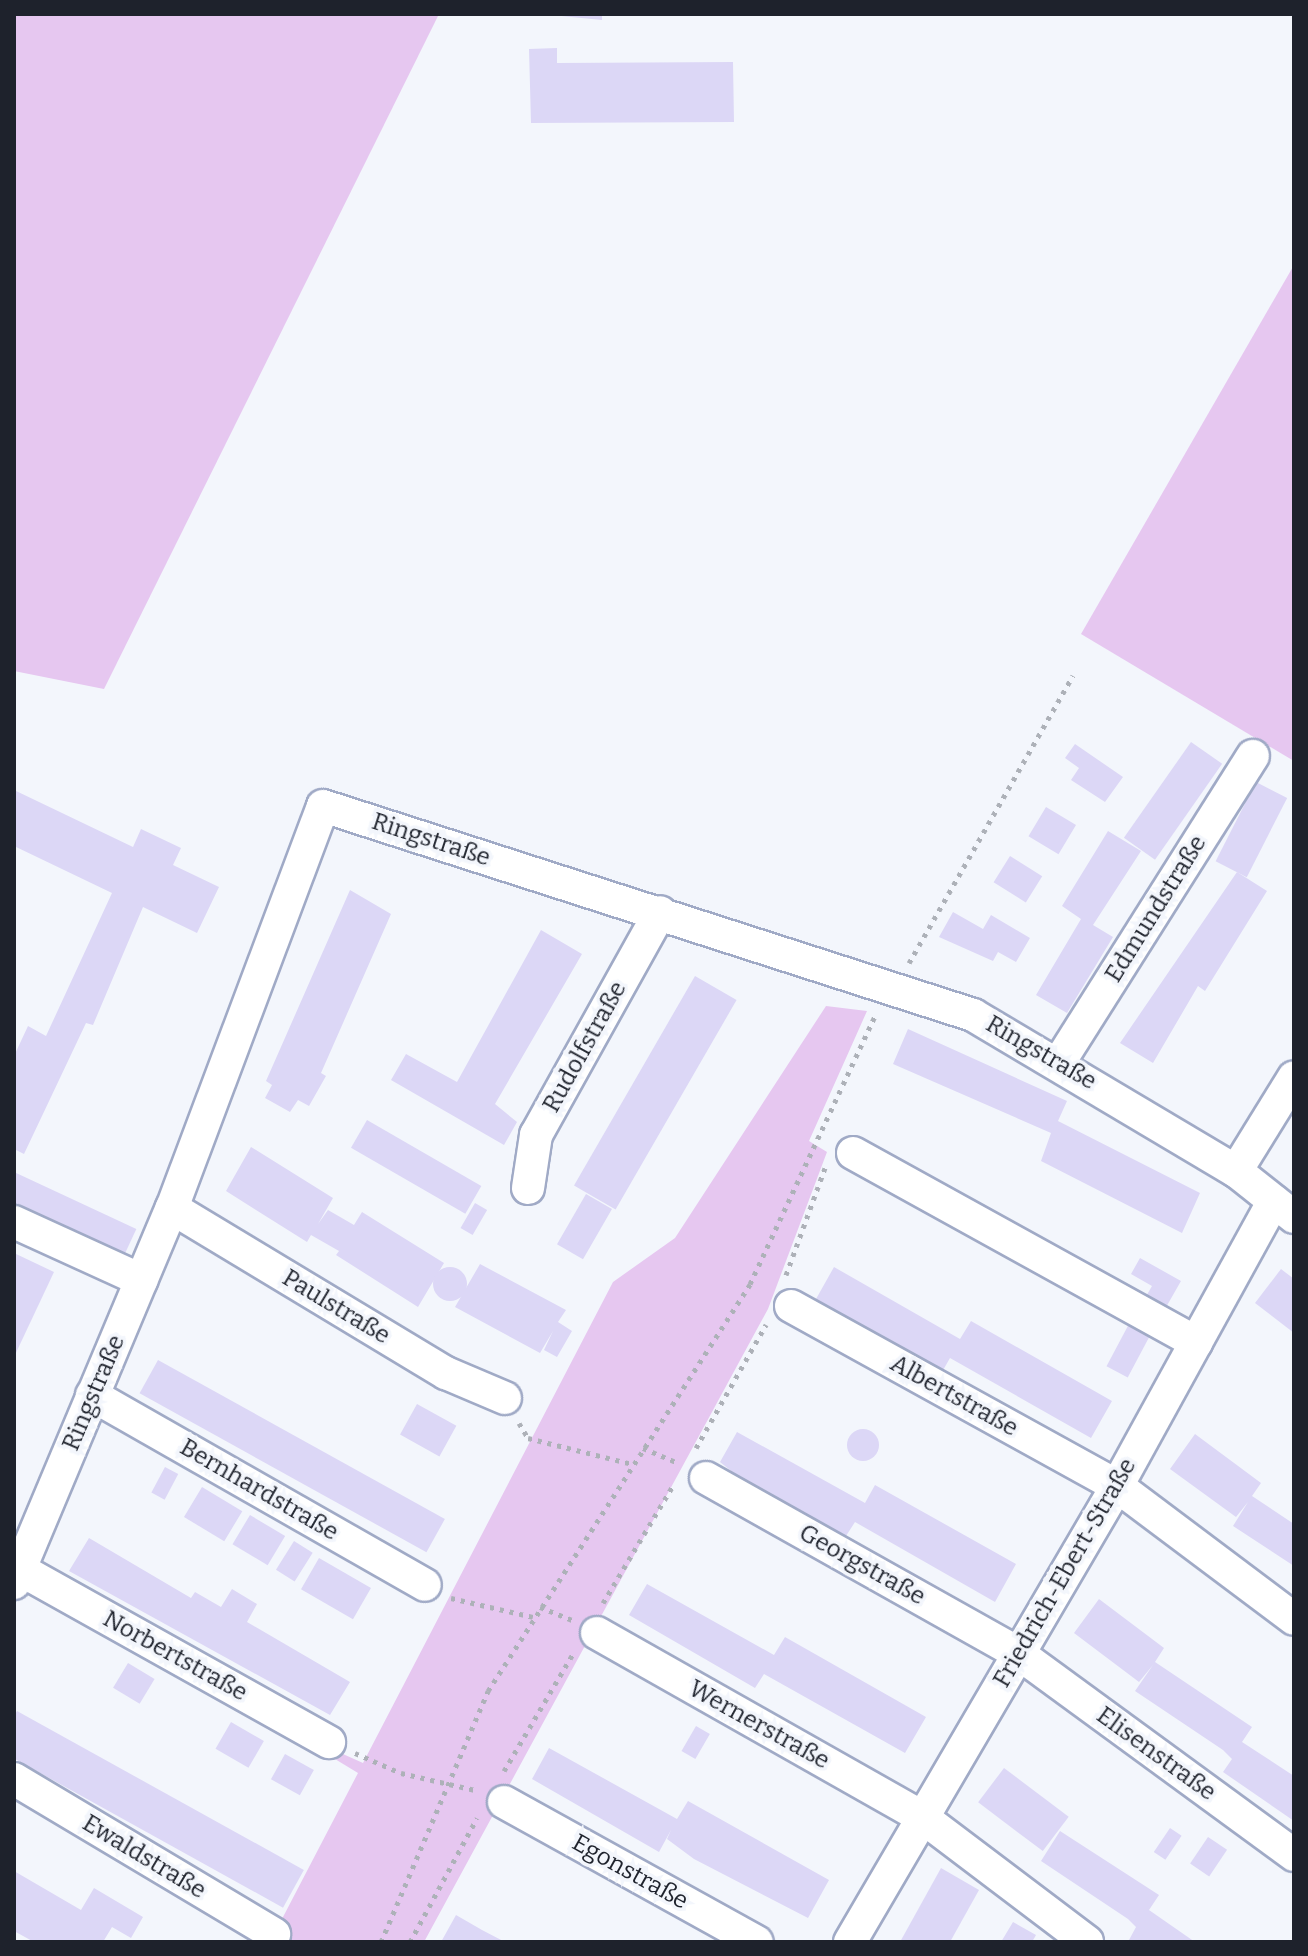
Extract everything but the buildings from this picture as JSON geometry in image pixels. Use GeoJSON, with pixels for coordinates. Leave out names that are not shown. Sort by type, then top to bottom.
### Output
{"type":"FeatureCollection","features":[{"type":"Feature","properties":{"kind":"street","name":"Edmundstraße"},"geometry":{"type":"LineString","coordinates":[[1060,1061],[1253,756]]}},
{"type":"Feature","properties":{"kind":"street","name":"Ringstraße"},"geometry":{"type":"LineString","coordinates":[[17,1576],[172,1208],[323,806],[660,912],[821,970],[894,984],[973,1015],[1060,1061],[1236,1171],[1284,1209]]}},
{"type":"Feature","properties":{"kind":"street","name":"Rudolfstraße"},"geometry":{"type":"LineString","coordinates":[[528,1188],[536,1135],[660,912]]}},
{"type":"Feature","properties":{"kind":"street"},"geometry":{"type":"LineString","coordinates":[[1236,1171],[1294,1077]]}},
{"type":"Feature","properties":{"kind":"street"},"geometry":{"type":"LineString","coordinates":[[853,1153],[1196,1342]]}},
{"type":"Feature","properties":{"kind":"street","name":"Paulstraße"},"geometry":{"type":"LineString","coordinates":[[172,1208],[446,1373],[505,1398]]}},
{"type":"Feature","properties":{"kind":"street","name":"Friedrich-Ebert-Straße"},"geometry":{"type":"LineString","coordinates":[[850,1942],[1117,1486],[1196,1342],[1284,1209]]}},
{"type":"Feature","properties":{"kind":"street"},"geometry":{"type":"LineString","coordinates":[[14,1222],[141,1280]]}},
{"type":"Feature","properties":{"kind":"street","name":"Albertstraße"},"geometry":{"type":"LineString","coordinates":[[782,1302],[1117,1486],[1294,1619]]}},
{"type":"Feature","properties":{"kind":"street","name":"Bernhardstraße"},"geometry":{"type":"LineString","coordinates":[[92,1395],[425,1585]]}},
{"type":"Feature","properties":{"kind":"street","name":"Georgstraße"},"geometry":{"type":"LineString","coordinates":[[706,1478],[1018,1653]]}},
{"type":"Feature","properties":{"kind":"street","name":"Norbertstraße"},"geometry":{"type":"LineString","coordinates":[[17,1576],[329,1742]]}},
{"type":"Feature","properties":{"kind":"street","name":"Wernerstraße"},"geometry":{"type":"LineString","coordinates":[[587,1628],[922,1817],[1087,1942]]}},
{"type":"Feature","properties":{"kind":"street","name":"Elisenstraße"},"geometry":{"type":"LineString","coordinates":[[1018,1653],[1294,1855]]}},
{"type":"Feature","properties":{"kind":"street","name":"Ewaldstraße"},"geometry":{"type":"LineString","coordinates":[[14,1779],[274,1934]]}},
{"type":"Feature","properties":{"kind":"street","name":"Egonstraße"},"geometry":{"type":"LineString","coordinates":[[497,1799],[757,1942]]}},
{"type":"Feature","properties":{"kind":"path"},"geometry":{"type":"LineString","coordinates":[[381,1942],[446,1781],[488,1691],[750,1284],[894,984],[1073,676]]}},
{"type":"Feature","properties":{"kind":"path"},"geometry":{"type":"LineString","coordinates":[[410,1942],[497,1799],[587,1628],[782,1302],[836,1144],[853,1153]]}},
{"type":"Feature","properties":{"kind":"path"},"geometry":{"type":"LineString","coordinates":[[528,1438],[632,1464]]}},
{"type":"Feature","properties":{"kind":"path"},"geometry":{"type":"LineString","coordinates":[[456,1600],[533,1617]]}},
{"type":"Feature","properties":{"kind":"path"},"geometry":{"type":"LineString","coordinates":[[540,1606],[587,1628]]}},
{"type":"Feature","properties":{"kind":"path"},"geometry":{"type":"LineString","coordinates":[[329,1742],[401,1773],[446,1781],[497,1799]]}},
{"type":"Feature","properties":{"kind":"shaded area"},"geometry":{"type":"Polygon","coordinates":[[[14,14],[439,14],[104,689],[14,671],[14,14]]]}},
{"type":"Feature","properties":{"kind":"shaded area"},"geometry":{"type":"Polygon","coordinates":[[[1294,265],[1294,761],[1081,634],[1294,265]]]}},
{"type":"Feature","properties":{"kind":"shaded area"},"geometry":{"type":"Polygon","coordinates":[[[826,1006],[867,1011],[809,1141],[827,1152],[768,1309],[424,1942],[270,1942],[358,1773],[330,1756],[334,1750],[363,1763],[613,1282],[675,1238],[826,1006]]]}}]}
